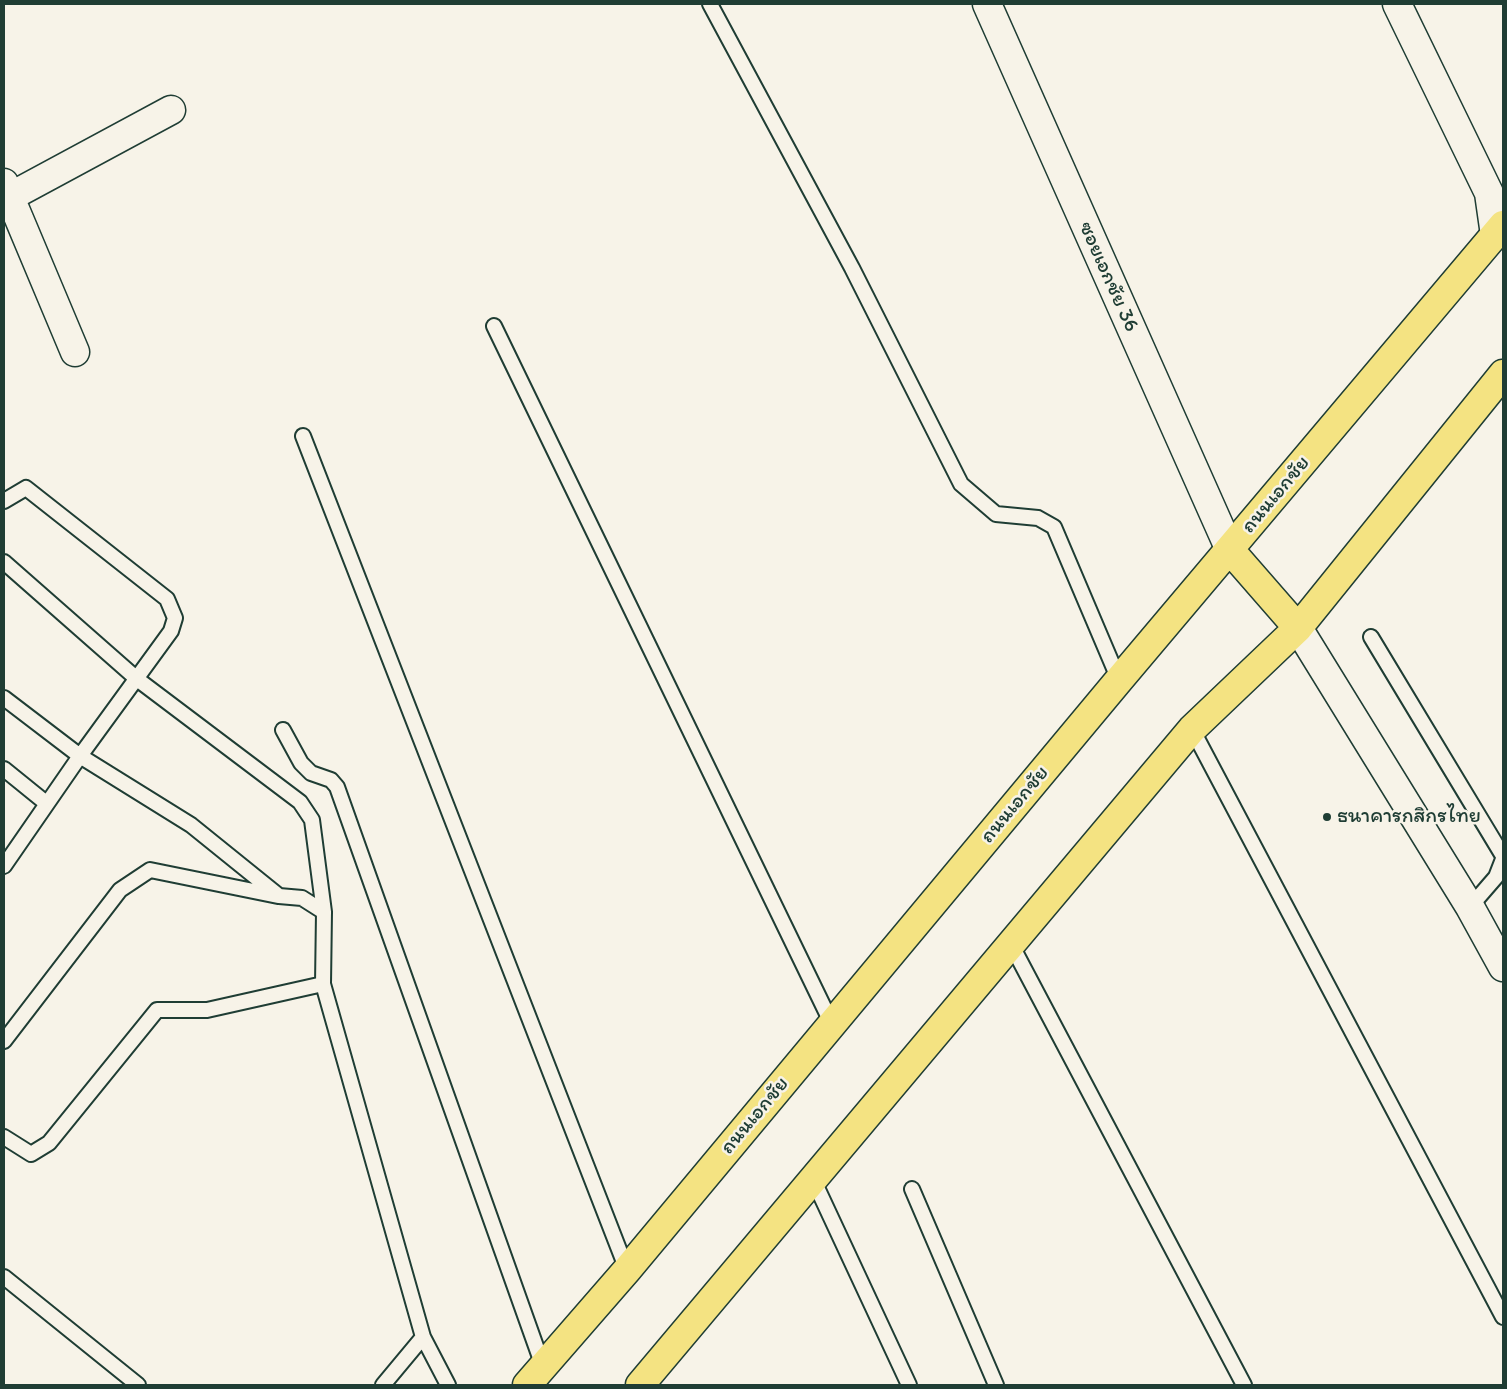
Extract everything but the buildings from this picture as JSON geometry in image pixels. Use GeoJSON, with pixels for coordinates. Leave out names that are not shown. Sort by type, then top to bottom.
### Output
{"type":"FeatureCollection","features":[{"type":"Feature","properties":{"kind":"main road","name":"ถนนเอกชัย"},"geometry":{"type":"LineString","coordinates":[[535,1375],[627,1270],[1119,680],[1499,230]]}},
{"type":"Feature","properties":{"kind":"main road"},"geometry":{"type":"LineString","coordinates":[[640,1385],[1192,729],[1298,628],[1503,374]]}},
{"type":"Feature","properties":{"kind":"main road"},"geometry":{"type":"LineString","coordinates":[[1230,550],[1298,628]]}},
{"type":"Feature","properties":{"kind":"street","name":"ซอยเอกชัย 36"},"geometry":{"type":"LineString","coordinates":[[987,4],[1230,550]]}},
{"type":"Feature","properties":{"kind":"street"},"geometry":{"type":"LineString","coordinates":[[1397,4],[1489,193],[1499,230]]}},
{"type":"Feature","properties":{"kind":"street"},"geometry":{"type":"LineString","coordinates":[[75,352],[6,193],[171,110]]}},
{"type":"Feature","properties":{"kind":"street"},"geometry":{"type":"LineString","coordinates":[[1298,628],[1470,907],[1503,967]]}},
{"type":"Feature","properties":{"kind":"lane"},"geometry":{"type":"LineString","coordinates":[[710,4],[852,268],[961,484],[996,514],[1038,518],[1054,527],[1119,680]]}},
{"type":"Feature","properties":{"kind":"lane"},"geometry":{"type":"LineString","coordinates":[[494,326],[832,1024]]}},
{"type":"Feature","properties":{"kind":"lane"},"geometry":{"type":"LineString","coordinates":[[303,436],[627,1270]]}},
{"type":"Feature","properties":{"kind":"lane"},"geometry":{"type":"LineString","coordinates":[[4,501],[26,488],[167,599],[175,618],[171,632],[46,803],[4,866]]}},
{"type":"Feature","properties":{"kind":"lane"},"geometry":{"type":"LineString","coordinates":[[4,562],[136,679],[300,802],[312,820],[324,912],[323,984],[423,1337],[448,1385]]}},
{"type":"Feature","properties":{"kind":"lane"},"geometry":{"type":"LineString","coordinates":[[1371,637],[1503,858],[1496,877],[1470,907]]}},
{"type":"Feature","properties":{"kind":"lane"},"geometry":{"type":"LineString","coordinates":[[4,698],[80,756],[191,825],[280,896]]}},
{"type":"Feature","properties":{"kind":"lane"},"geometry":{"type":"LineString","coordinates":[[1192,729],[1503,1317]]}},
{"type":"Feature","properties":{"kind":"lane"},"geometry":{"type":"LineString","coordinates":[[284,730],[301,763],[311,773],[331,780],[337,787],[535,1375]]}},
{"type":"Feature","properties":{"kind":"lane"},"geometry":{"type":"LineString","coordinates":[[4,770],[46,803]]}},
{"type":"Feature","properties":{"kind":"lane"},"geometry":{"type":"LineString","coordinates":[[4,1041],[120,890],[150,870],[280,896],[302,898],[324,912]]}},
{"type":"Feature","properties":{"kind":"lane"},"geometry":{"type":"LineString","coordinates":[[1010,944],[1244,1385]]}},
{"type":"Feature","properties":{"kind":"lane"},"geometry":{"type":"LineString","coordinates":[[4,1137],[31,1154],[50,1144],[157,1010],[207,1010],[323,984]]}},
{"type":"Feature","properties":{"kind":"lane"},"geometry":{"type":"LineString","coordinates":[[813,1179],[909,1385]]}},
{"type":"Feature","properties":{"kind":"lane"},"geometry":{"type":"LineString","coordinates":[[912,1189],[996,1385]]}},
{"type":"Feature","properties":{"kind":"lane"},"geometry":{"type":"LineString","coordinates":[[4,1277],[138,1385]]}},
{"type":"Feature","properties":{"kind":"lane"},"geometry":{"type":"LineString","coordinates":[[383,1385],[423,1337]]}},
{"type":"Feature","properties":{"kind":"place","name":"ธนาคารกสิกรไทย"},"geometry":{"type":"Point","coordinates":[1327,817]}}]}
